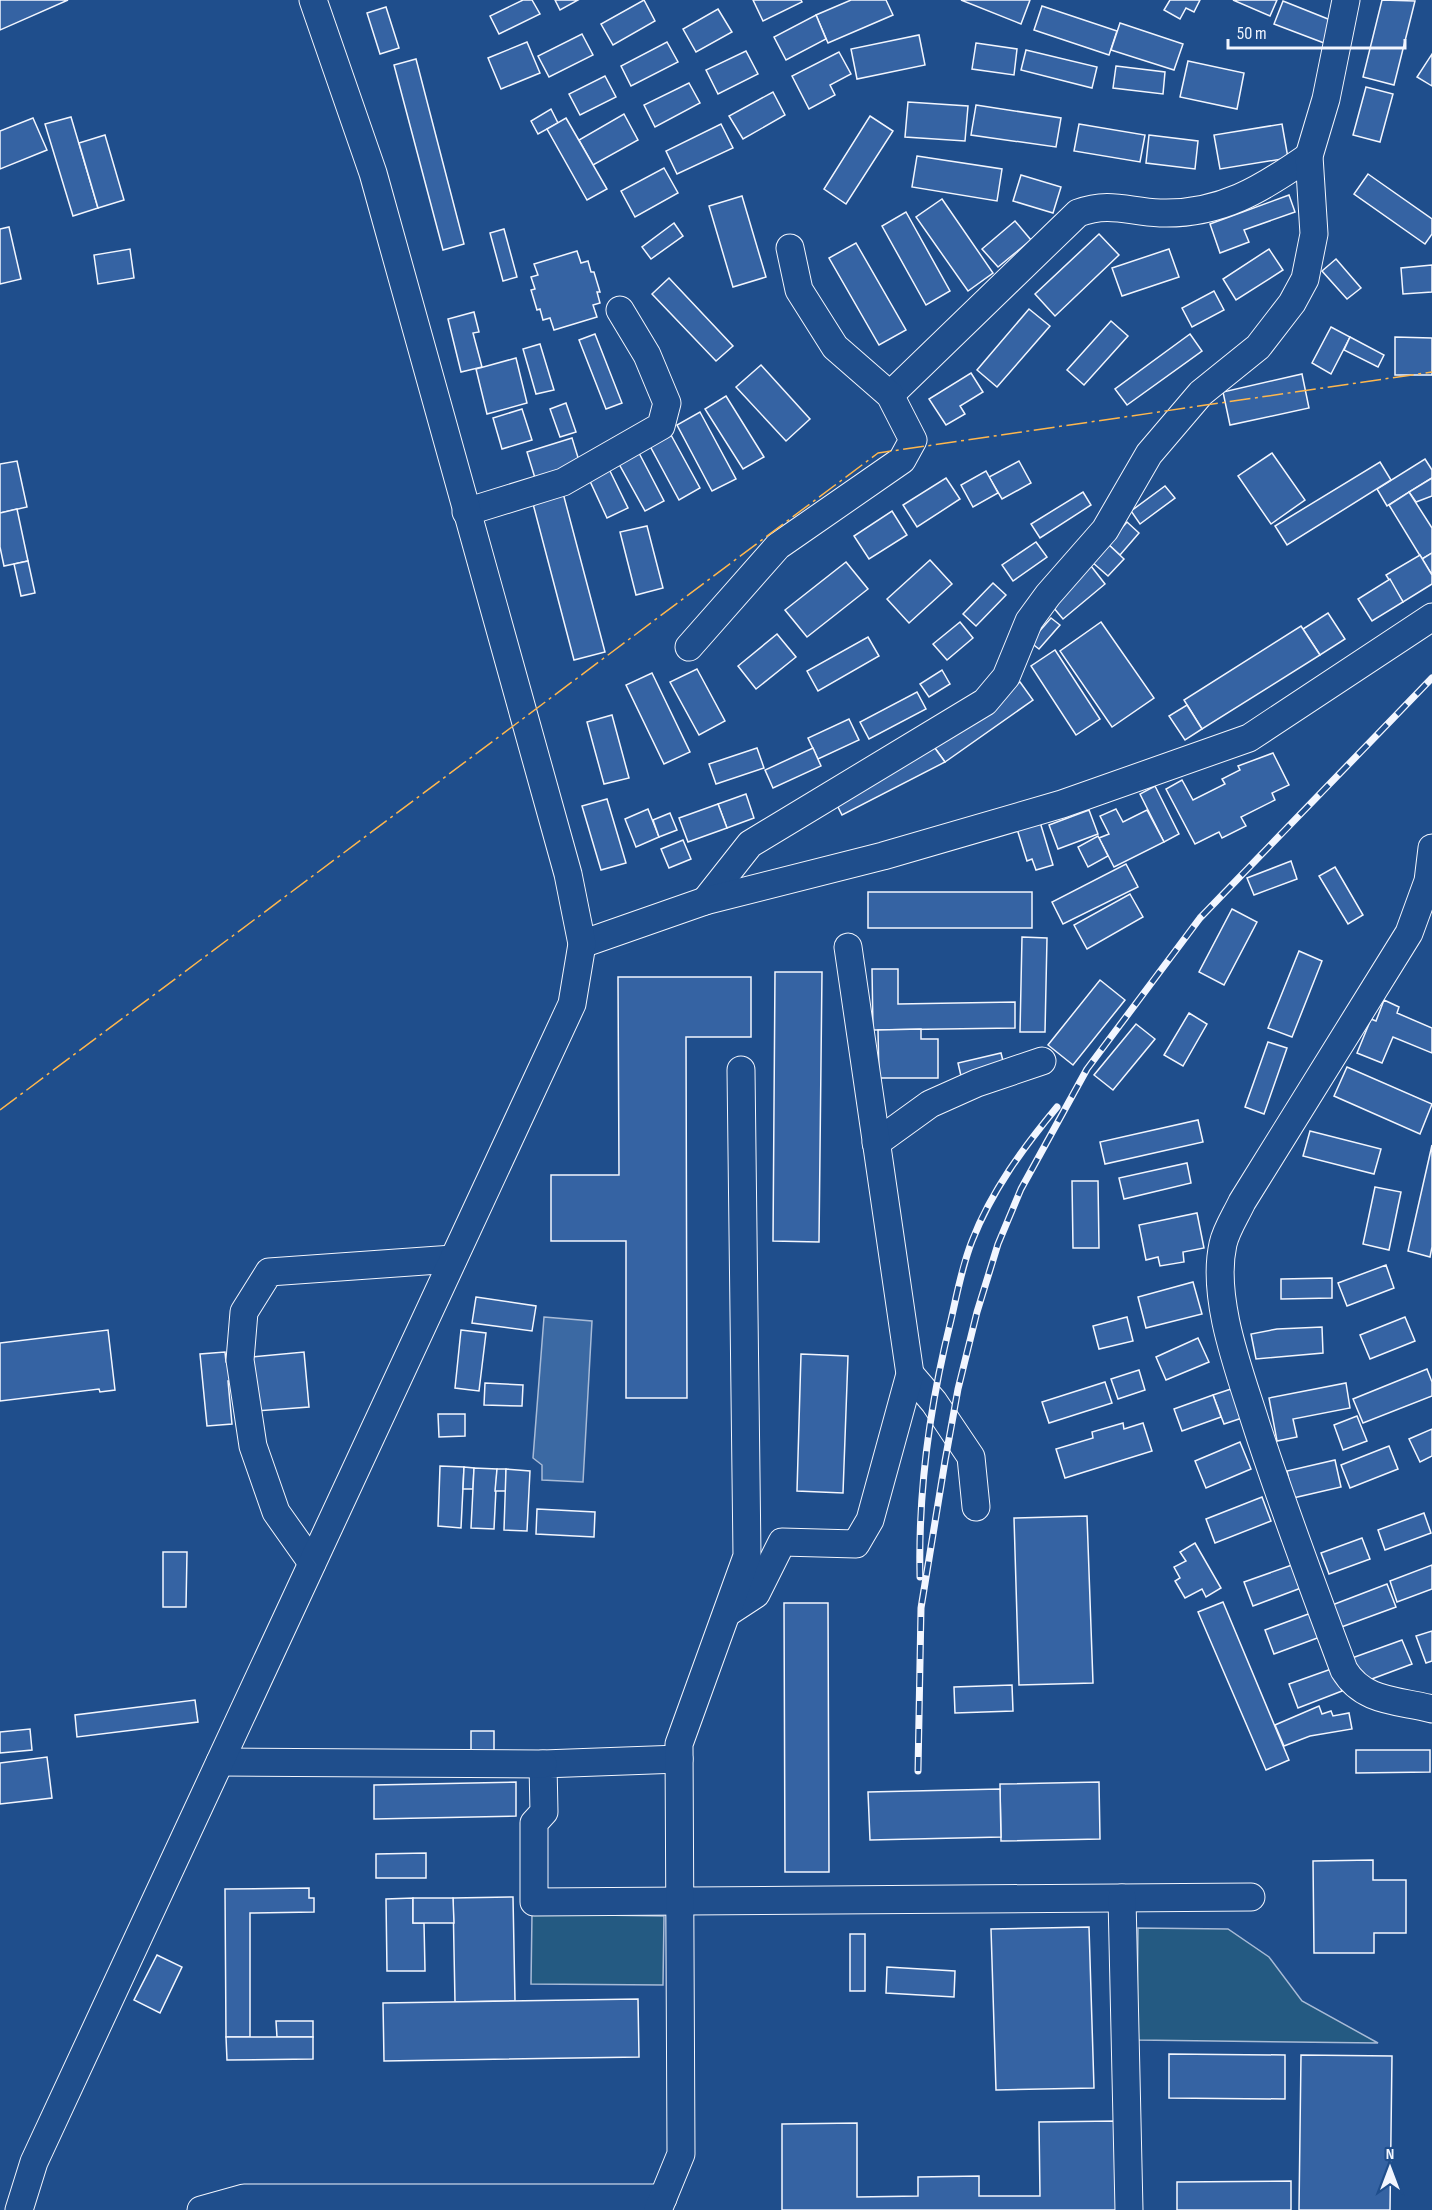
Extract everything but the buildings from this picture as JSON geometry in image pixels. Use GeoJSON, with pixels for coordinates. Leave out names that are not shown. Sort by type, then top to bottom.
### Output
{"type":"FeatureCollection","features":[{"type":"Feature","properties":{"kind":"street"},"geometry":{"type":"LineString","coordinates":[[19,2210],[34,2162],[572,1004],[582,944],[568,874],[373,173],[313,0]]}},
{"type":"Feature","properties":{"kind":"street"},"geometry":{"type":"LineString","coordinates":[[705,901],[750,844],[985,702],[1006,677],[1029,621],[1048,595],[1105,530],[1149,454],[1201,393],[1258,346],[1292,303],[1305,279],[1314,234],[1309,156],[1326,99],[1346,0]]}},
{"type":"Feature","properties":{"kind":"street"},"geometry":{"type":"LineString","coordinates":[[890,395],[1078,213],[1096,206],[1159,213],[1198,212],[1261,189],[1309,156]]}},
{"type":"Feature","properties":{"kind":"street"},"geometry":{"type":"LineString","coordinates":[[689,647],[778,546],[902,460],[913,440],[890,395],[835,346],[799,290],[790,248]]}},
{"type":"Feature","properties":{"kind":"street"},"geometry":{"type":"LineString","coordinates":[[466,512],[563,482],[661,426],[667,404],[647,355],[620,310]]}},
{"type":"Feature","properties":{"kind":"street"},"geometry":{"type":"LineString","coordinates":[[582,944],[705,901],[883,856],[1062,804],[1249,738],[1432,617]]}},
{"type":"Feature","properties":{"kind":"street"},"geometry":{"type":"LineString","coordinates":[[1432,849],[1428,881],[1408,933],[1242,1202],[1223,1243],[1221,1273],[1224,1316],[1241,1378],[1287,1519],[1344,1670],[1352,1682],[1371,1695],[1432,1709]]}},
{"type":"Feature","properties":{"kind":"street"},"geometry":{"type":"LineString","coordinates":[[727,1613],[756,1594],[782,1542],[856,1544],[870,1520],[910,1374],[848,947]]}},
{"type":"Feature","properties":{"kind":"street"},"geometry":{"type":"LineString","coordinates":[[876,1143],[930,1104],[977,1083],[1042,1061]]}},
{"type":"Feature","properties":{"kind":"street"},"geometry":{"type":"LineString","coordinates":[[201,2210],[244,2198],[661,2204],[681,2154],[680,1744],[747,1556],[741,1070]]}},
{"type":"Feature","properties":{"kind":"street"},"geometry":{"type":"LineString","coordinates":[[312,1563],[276,1512],[253,1446],[240,1360],[244,1312],[269,1272],[453,1259]]}},
{"type":"Feature","properties":{"kind":"street"},"geometry":{"type":"LineString","coordinates":[[910,1374],[934,1402],[971,1457],[976,1507]]}},
{"type":"Feature","properties":{"kind":"street"},"geometry":{"type":"LineString","coordinates":[[220,1762],[543,1764],[680,1759]]}},
{"type":"Feature","properties":{"kind":"street"},"geometry":{"type":"LineString","coordinates":[[543,1764],[544,1812],[534,1823],[534,1902],[1251,1897]]}},
{"type":"Feature","properties":{"kind":"street"},"geometry":{"type":"LineString","coordinates":[[1122,1898],[1129,2210]]}},
{"type":"Feature","properties":{"kind":"shaded area"},"geometry":{"type":"Polygon","coordinates":[[[544,1317],[592,1321],[583,1482],[542,1480],[542,1465],[533,1458],[544,1317]]]}},
{"type":"Feature","properties":{"kind":"shaded area"},"geometry":{"type":"Polygon","coordinates":[[[532,1914],[664,1916],[663,1985],[531,1984],[532,1914]]]}},
{"type":"Feature","properties":{"kind":"shaded area"},"geometry":{"type":"Polygon","coordinates":[[[1138,1928],[1228,1929],[1269,1957],[1302,2001],[1378,2043],[1137,2040],[1138,1928]]]}},
{"type":"Feature","properties":{"kind":"railway"},"geometry":{"type":"LineString","coordinates":[[918,1771],[921,1608],[945,1461],[958,1389],[977,1312],[998,1244],[1021,1189],[1087,1069],[1200,918],[1432,678]]}},
{"type":"Feature","properties":{"kind":"railway"},"geometry":{"type":"LineString","coordinates":[[920,1577],[923,1480],[931,1415],[965,1260],[980,1222],[999,1187],[1020,1154],[1057,1107]]}},
{"type":"Feature","properties":{"kind":"power"},"geometry":{"type":"LineString","coordinates":[[0,1110],[878,453],[1432,372]]}}]}
